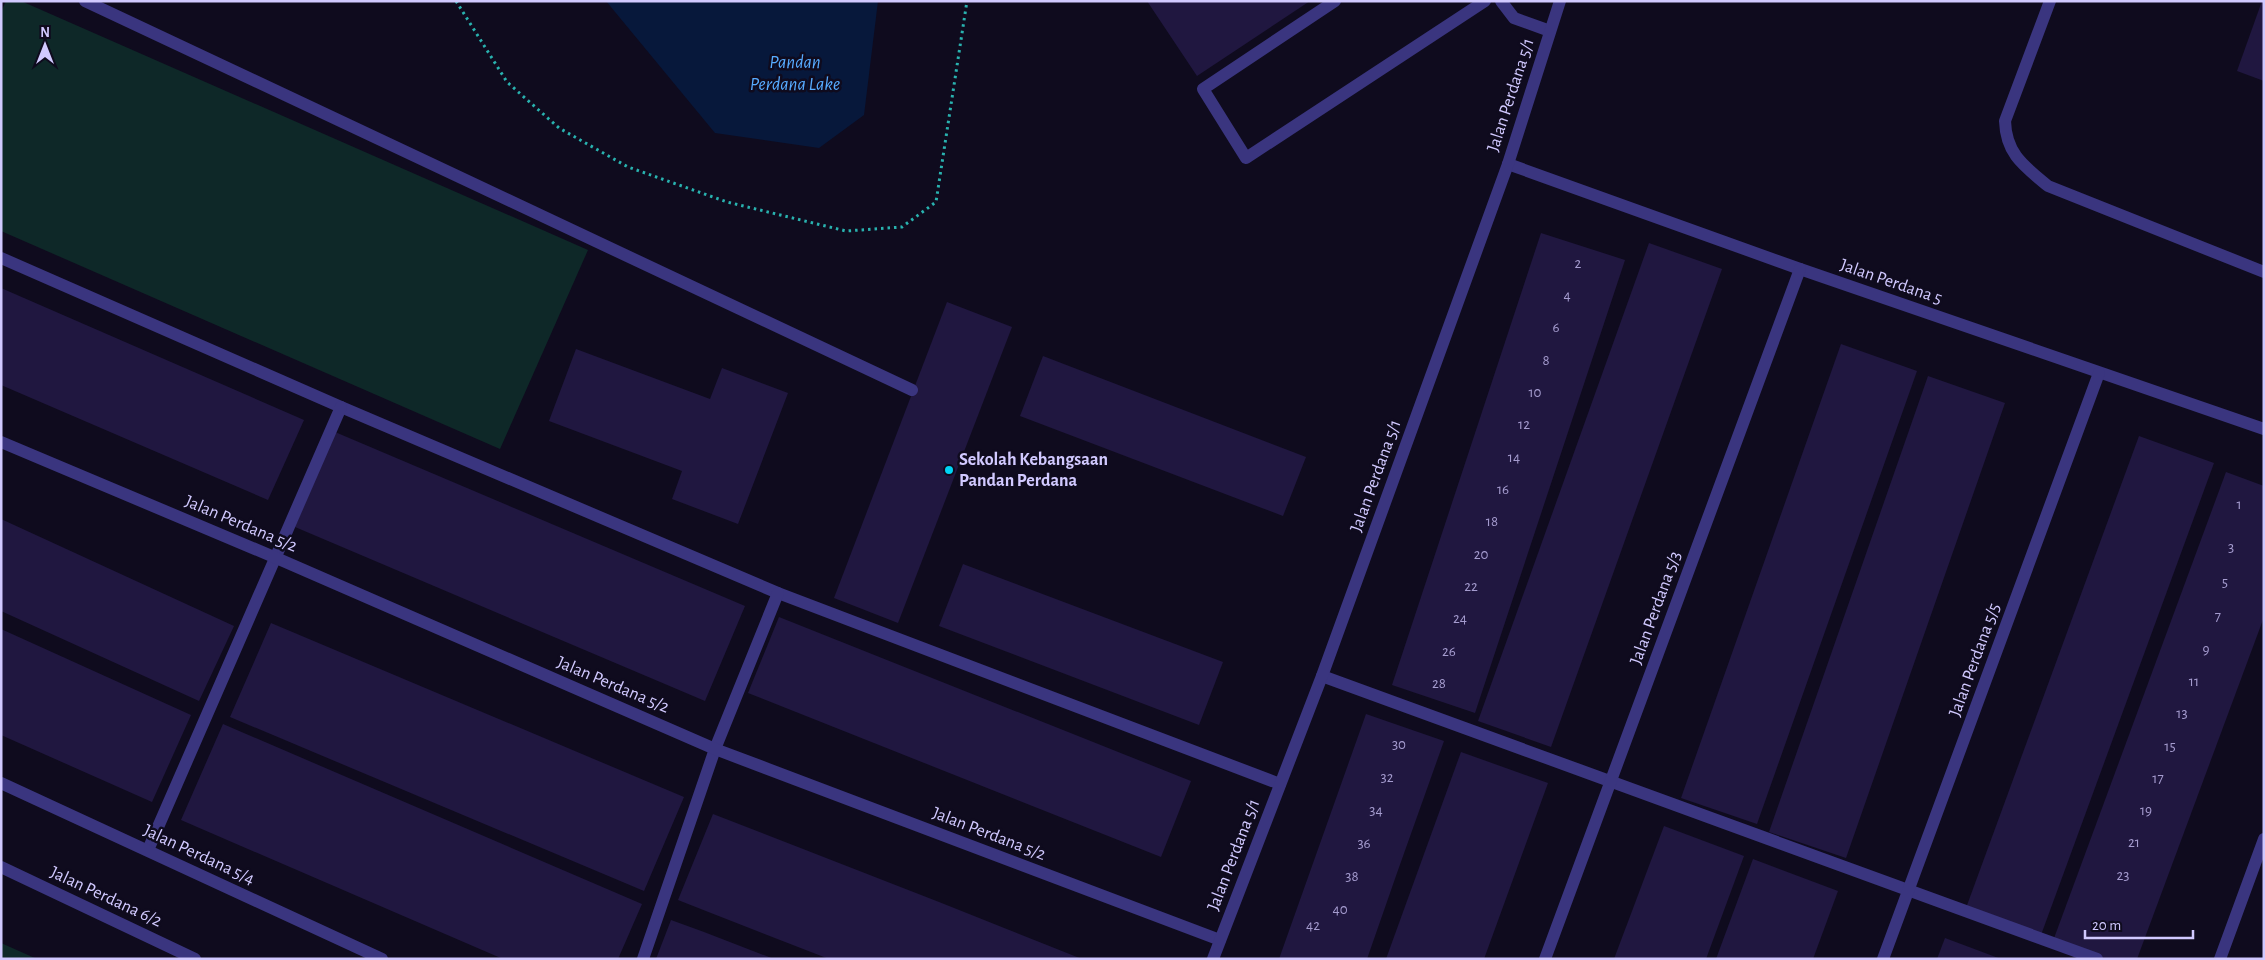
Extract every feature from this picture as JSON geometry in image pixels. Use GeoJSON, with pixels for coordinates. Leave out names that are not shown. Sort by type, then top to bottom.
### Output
{"type":"FeatureCollection","features":[{"type":"Feature","properties":{"kind":"street"},"geometry":{"type":"LineString","coordinates":[[85,1],[912,390]]}},
{"type":"Feature","properties":{"kind":"street"},"geometry":{"type":"LineString","coordinates":[[1335,1],[1203,89],[1246,158],[1484,1]]}},
{"type":"Feature","properties":{"kind":"street"},"geometry":{"type":"LineString","coordinates":[[1501,1],[1514,18],[1550,31]]}},
{"type":"Feature","properties":{"kind":"street","name":"Jalan Perdana 5/1"},"geometry":{"type":"LineString","coordinates":[[1213,959],[1322,676],[1508,164],[1560,1]]}},
{"type":"Feature","properties":{"kind":"street"},"geometry":{"type":"LineString","coordinates":[[2050,1],[2005,121],[2006,136],[2010,150],[2027,169],[2048,186],[2264,272]]}},
{"type":"Feature","properties":{"kind":"street","name":"Jalan Perdana 5"},"geometry":{"type":"LineString","coordinates":[[1508,164],[1800,269],[2264,429]]}},
{"type":"Feature","properties":{"kind":"street"},"geometry":{"type":"LineString","coordinates":[[1,258],[778,593],[1280,784]]}},
{"type":"Feature","properties":{"kind":"street","name":"Jalan Perdana 5/3"},"geometry":{"type":"LineString","coordinates":[[1545,959],[1800,269]]}},
{"type":"Feature","properties":{"kind":"street","name":"Jalan Perdana 5/5"},"geometry":{"type":"LineString","coordinates":[[1883,959],[2099,373]]}},
{"type":"Feature","properties":{"kind":"street"},"geometry":{"type":"LineString","coordinates":[[148,850],[341,406]]}},
{"type":"Feature","properties":{"kind":"street","name":"Jalan Perdana 5/2"},"geometry":{"type":"LineString","coordinates":[[1,442],[274,557],[715,749],[1220,940]]}},
{"type":"Feature","properties":{"kind":"street"},"geometry":{"type":"LineString","coordinates":[[643,959],[715,749],[778,593]]}},
{"type":"Feature","properties":{"kind":"street"},"geometry":{"type":"LineString","coordinates":[[1322,676],[2097,959]]}},
{"type":"Feature","properties":{"kind":"street","name":"Jalan Perdana 5/4"},"geometry":{"type":"LineString","coordinates":[[1,782],[382,959]]}},
{"type":"Feature","properties":{"kind":"street"},"geometry":{"type":"LineString","coordinates":[[2220,959],[2264,839]]}},
{"type":"Feature","properties":{"kind":"street","name":"Jalan Perdana 6/2"},"geometry":{"type":"LineString","coordinates":[[1,867],[195,959]]}},
{"type":"Feature","properties":{"kind":"path"},"geometry":{"type":"LineString","coordinates":[[456,1],[506,82],[559,128],[628,166],[646,173],[727,202],[846,231],[902,228],[936,202],[968,1]]}},
{"type":"Feature","properties":{"kind":"green space"},"geometry":{"type":"Polygon","coordinates":[[[6,1],[21,1],[588,250],[500,449],[1,231],[1,12],[6,1]]]}},
{"type":"Feature","properties":{"kind":"green space"},"geometry":{"type":"Polygon","coordinates":[[[1,943],[37,959],[1,959],[1,943]]]}},
{"type":"Feature","properties":{"kind":"water","name":"Pandan Perdana Lake"},"geometry":{"type":"Polygon","coordinates":[[[606,1],[878,1],[864,115],[819,148],[715,133],[606,1]]]}},
{"type":"Feature","properties":{"kind":"building"},"geometry":{"type":"Polygon","coordinates":[[[1147,1],[1310,1],[1197,76],[1147,1]]]}},
{"type":"Feature","properties":{"kind":"building"},"geometry":{"type":"Polygon","coordinates":[[[2262,1],[2264,1],[2264,81],[2237,71],[2262,1]]]}},
{"type":"Feature","properties":{"kind":"building"},"geometry":{"type":"Polygon","coordinates":[[[1541,233],[1625,260],[1475,713],[1392,685],[1541,233]]]}},
{"type":"Feature","properties":{"kind":"building"},"geometry":{"type":"Polygon","coordinates":[[[1649,243],[1722,269],[1551,747],[1478,721],[1649,243]]]}},
{"type":"Feature","properties":{"kind":"building"},"geometry":{"type":"Polygon","coordinates":[[[1,288],[304,420],[268,500],[1,385],[1,288]]]}},
{"type":"Feature","properties":{"kind":"building"},"geometry":{"type":"Polygon","coordinates":[[[947,302],[1012,327],[898,623],[834,598],[947,302]]]}},
{"type":"Feature","properties":{"kind":"building"},"geometry":{"type":"Polygon","coordinates":[[[1841,344],[1917,371],[1757,824],[1681,798],[1841,344]]]}},
{"type":"Feature","properties":{"kind":"building"},"geometry":{"type":"Polygon","coordinates":[[[576,349],[710,399],[722,368],[788,393],[738,524],[672,499],[682,471],[549,421],[576,349]]]}},
{"type":"Feature","properties":{"kind":"building"},"geometry":{"type":"Polygon","coordinates":[[[1043,356],[1306,457],[1283,516],[1020,416],[1043,356]]]}},
{"type":"Feature","properties":{"kind":"building"},"geometry":{"type":"Polygon","coordinates":[[[1928,376],[2005,403],[1846,858],[1769,832],[1928,376]]]}},
{"type":"Feature","properties":{"kind":"building"},"geometry":{"type":"Polygon","coordinates":[[[335,432],[745,606],[705,701],[295,527],[335,432]]]}},
{"type":"Feature","properties":{"kind":"building"},"geometry":{"type":"Polygon","coordinates":[[[2139,436],[2214,463],[2041,935],[1966,908],[2139,436]]]}},
{"type":"Feature","properties":{"kind":"building"},"geometry":{"type":"Polygon","coordinates":[[[2226,472],[2264,486],[2264,617],[2137,959],[2102,959],[2053,941],[2226,472]]]}},
{"type":"Feature","properties":{"kind":"building"},"geometry":{"type":"Polygon","coordinates":[[[1,519],[234,626],[199,701],[1,611],[1,519]]]}},
{"type":"Feature","properties":{"kind":"building"},"geometry":{"type":"Polygon","coordinates":[[[963,564],[1223,662],[1199,725],[939,626],[963,564]]]}},
{"type":"Feature","properties":{"kind":"building"},"geometry":{"type":"Polygon","coordinates":[[[779,617],[1191,781],[1161,857],[748,693],[779,617]]]}},
{"type":"Feature","properties":{"kind":"building"},"geometry":{"type":"Polygon","coordinates":[[[271,623],[684,797],[644,891],[230,717],[271,623]]]}},
{"type":"Feature","properties":{"kind":"building"},"geometry":{"type":"Polygon","coordinates":[[[1,629],[191,715],[152,802],[1,735],[1,629]]]}},
{"type":"Feature","properties":{"kind":"building"},"geometry":{"type":"Polygon","coordinates":[[[1366,714],[1444,741],[1367,959],[1279,959],[1366,714]]]}},
{"type":"Feature","properties":{"kind":"building"},"geometry":{"type":"Polygon","coordinates":[[[223,724],[642,904],[618,959],[503,959],[181,820],[223,724]]]}},
{"type":"Feature","properties":{"kind":"building"},"geometry":{"type":"Polygon","coordinates":[[[1461,752],[1548,783],[1484,959],[1386,959],[1461,752]]]}},
{"type":"Feature","properties":{"kind":"building"},"geometry":{"type":"Polygon","coordinates":[[[713,814],[1082,959],[829,959],[711,913],[678,900],[713,814]]]}},
{"type":"Feature","properties":{"kind":"building"},"geometry":{"type":"Polygon","coordinates":[[[1664,826],[1744,856],[1706,959],[1614,959],[1664,826]]]}},
{"type":"Feature","properties":{"kind":"building"},"geometry":{"type":"Polygon","coordinates":[[[1753,859],[1838,891],[1813,959],[1716,959],[1753,859]]]}},
{"type":"Feature","properties":{"kind":"building"},"geometry":{"type":"Polygon","coordinates":[[[671,920],[704,932],[774,959],[656,959],[671,920]]]}},
{"type":"Feature","properties":{"kind":"building"},"geometry":{"type":"Polygon","coordinates":[[[1945,938],[2001,959],[1937,959],[1945,938]]]}},
{"type":"Feature","properties":{"kind":"place","name":"Sekolah Kebangsaan Pandan Perdana"},"geometry":{"type":"Point","coordinates":[949,470]}}]}
